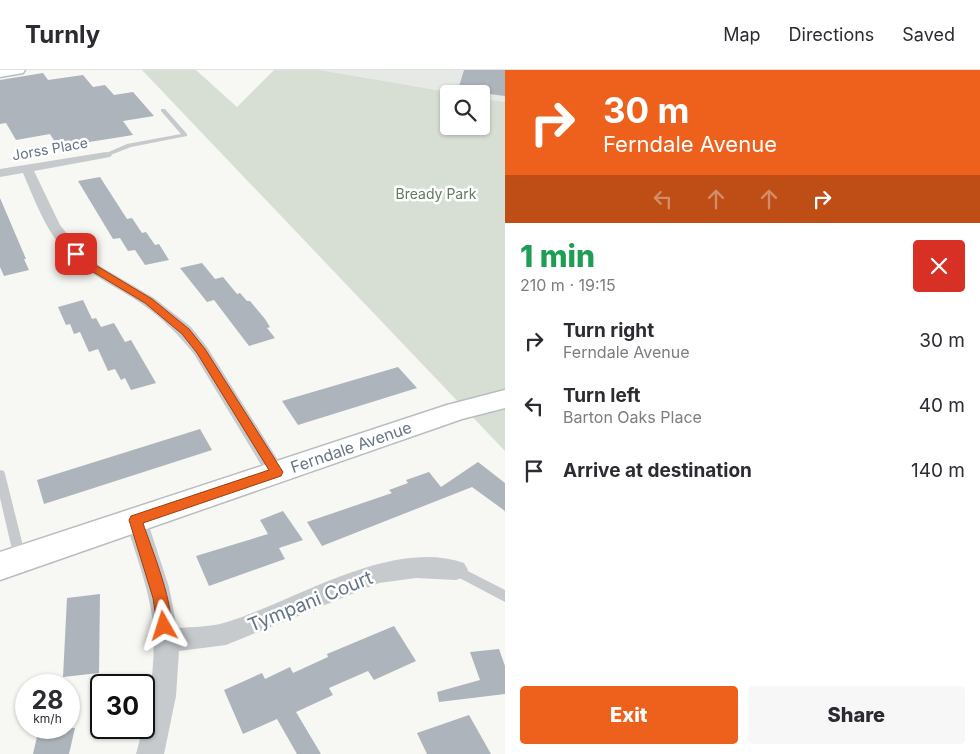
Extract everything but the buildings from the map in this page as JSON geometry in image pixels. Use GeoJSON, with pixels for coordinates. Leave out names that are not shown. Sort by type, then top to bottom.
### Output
{"type":"FeatureCollection","features":[{"type":"Feature","properties":{"kind":"street"},"geometry":{"type":"LineString","coordinates":[[0,72],[18,70]]}},
{"type":"Feature","properties":{"kind":"street","name":"Jorss Place"},"geometry":{"type":"LineString","coordinates":[[0,174],[106,155]]}},
{"type":"Feature","properties":{"kind":"street"},"geometry":{"type":"LineString","coordinates":[[27,168],[53,225],[76,254],[93,268],[148,301],[185,331],[201,351],[276,472]]}},
{"type":"Feature","properties":{"kind":"street","name":"Ferndale Avenue"},"geometry":{"type":"LineString","coordinates":[[10,563],[456,411],[505,399]]}},
{"type":"Feature","properties":{"kind":"street"},"geometry":{"type":"LineString","coordinates":[[136,520],[161,598],[165,640],[164,685],[150,754]]}},
{"type":"Feature","properties":{"kind":"street","name":"Tympani Court"},"geometry":{"type":"LineString","coordinates":[[165,640],[226,634],[377,573],[403,568],[429,567],[456,570]]}},
{"type":"Feature","properties":{"kind":"lane"},"geometry":{"type":"LineString","coordinates":[[106,155],[129,144],[185,135],[163,110]]}},
{"type":"Feature","properties":{"kind":"lane"},"geometry":{"type":"LineString","coordinates":[[0,474],[10,563]]}},
{"type":"Feature","properties":{"kind":"lane"},"geometry":{"type":"LineString","coordinates":[[456,570],[505,596]]}},
{"type":"Feature","properties":{"kind":"shaded area"},"geometry":{"type":"Polygon","coordinates":[[[320,70],[505,70],[505,102],[490,100],[490,85],[440,85],[440,91],[320,70]]]}},
{"type":"Feature","properties":{"kind":"green space","name":"Bready Park"},"geometry":{"type":"Polygon","coordinates":[[[142,70],[196,70],[237,107],[274,70],[320,70],[440,91],[440,135],[490,135],[490,100],[505,102],[505,451],[142,70]]]}},
{"type":"Feature","properties":{"kind":"route"},"geometry":{"type":"LineString","coordinates":[[76,254],[93,268],[139,294],[185,331],[201,351],[276,472],[136,520],[161,598],[164,626]]}}]}
